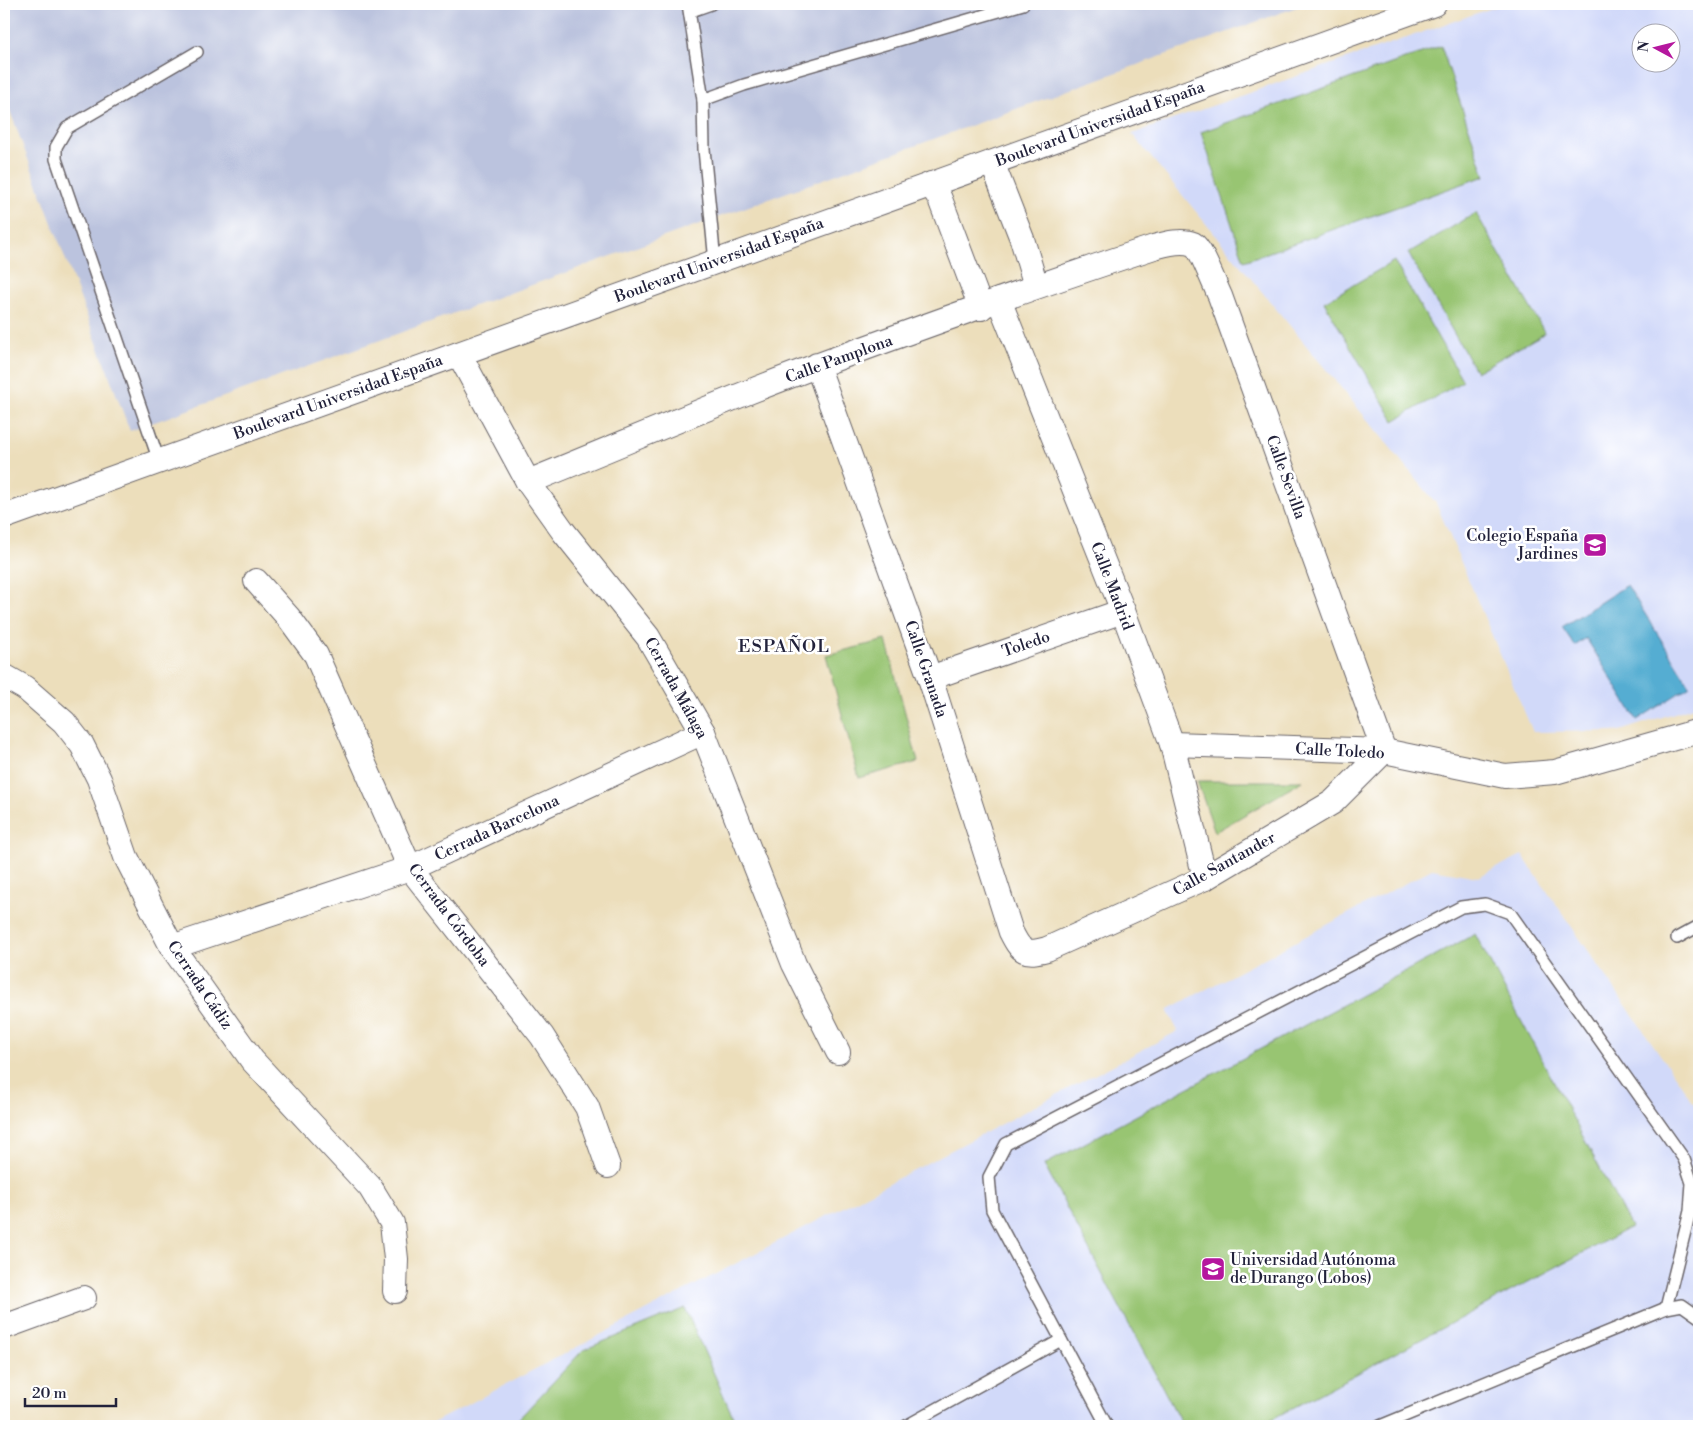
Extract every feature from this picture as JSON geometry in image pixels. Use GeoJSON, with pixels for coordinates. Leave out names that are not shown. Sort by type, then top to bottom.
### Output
{"type":"FeatureCollection","features":[{"type":"Feature","properties":{"kind":"street","name":"Boulevard Universidad España"},"geometry":{"type":"LineString","coordinates":[[4,517],[1434,4]]}},
{"type":"Feature","properties":{"kind":"street"},"geometry":{"type":"LineString","coordinates":[[989,164],[995,170],[1022,239],[1036,286]]}},
{"type":"Feature","properties":{"kind":"street","name":"Calle Madrid"},"geometry":{"type":"LineString","coordinates":[[931,184],[990,304],[1122,611],[1172,744],[1205,878]]}},
{"type":"Feature","properties":{"kind":"street","name":"Calle Sevilla"},"geometry":{"type":"LineString","coordinates":[[1154,247],[1180,243],[1196,246],[1220,296],[1384,751]]}},
{"type":"Feature","properties":{"kind":"street","name":"Calle Pamplona"},"geometry":{"type":"LineString","coordinates":[[528,482],[818,365],[1036,286],[1154,247]]}},
{"type":"Feature","properties":{"kind":"street","name":"Cerrada Málaga"},"geometry":{"type":"LineString","coordinates":[[459,354],[528,482],[563,532],[648,637],[702,732],[794,964],[838,1052]]}},
{"type":"Feature","properties":{"kind":"street","name":"Calle Granada"},"geometry":{"type":"LineString","coordinates":[[818,365],[930,678],[1011,932],[1018,945],[1024,951],[1032,953],[1047,949]]}},
{"type":"Feature","properties":{"kind":"street","name":"Cerrada Córdoba"},"geometry":{"type":"LineString","coordinates":[[256,581],[289,618],[316,655],[410,868],[542,1036],[586,1107],[608,1166]]}},
{"type":"Feature","properties":{"kind":"street","name":"Toledo"},"geometry":{"type":"LineString","coordinates":[[930,678],[1122,611]]}},
{"type":"Feature","properties":{"kind":"street","name":"Cerrada Cádiz"},"geometry":{"type":"LineString","coordinates":[[4,676],[25,688],[64,722],[82,745],[99,779],[126,857],[172,947],[252,1060],[370,1187],[392,1223],[396,1259],[395,1291]]}},
{"type":"Feature","properties":{"kind":"street","name":"Calle Toledo"},"geometry":{"type":"LineString","coordinates":[[1172,744],[1384,751],[1505,776],[1555,772],[1699,731]]}},
{"type":"Feature","properties":{"kind":"street","name":"Cerrada Barcelona"},"geometry":{"type":"LineString","coordinates":[[172,947],[410,868],[702,732]]}},
{"type":"Feature","properties":{"kind":"street","name":"Calle Santander"},"geometry":{"type":"LineString","coordinates":[[1047,949],[1205,878],[1332,802],[1384,751]]}},
{"type":"Feature","properties":{"kind":"street"},"geometry":{"type":"LineString","coordinates":[[4,1327],[84,1298]]}},
{"type":"Feature","properties":{"kind":"lane"},"geometry":{"type":"LineString","coordinates":[[711,4],[690,8],[703,100],[704,149],[715,262]]}},
{"type":"Feature","properties":{"kind":"lane"},"geometry":{"type":"LineString","coordinates":[[703,100],[744,85],[1023,4]]}},
{"type":"Feature","properties":{"kind":"lane"},"geometry":{"type":"LineString","coordinates":[[159,462],[56,159],[56,147],[67,128],[196,52]]}},
{"type":"Feature","properties":{"kind":"lane"},"geometry":{"type":"LineString","coordinates":[[1107,1426],[992,1210],[989,1177],[1006,1144],[1461,907],[1485,904],[1510,913],[1684,1159],[1692,1183],[1690,1211],[1666,1308]]}},
{"type":"Feature","properties":{"kind":"lane"},"geometry":{"type":"LineString","coordinates":[[1677,938],[1699,926]]}},
{"type":"Feature","properties":{"kind":"lane"},"geometry":{"type":"LineString","coordinates":[[1380,1426],[1666,1308],[1682,1305],[1699,1317]]}},
{"type":"Feature","properties":{"kind":"lane"},"geometry":{"type":"LineString","coordinates":[[906,1426],[1061,1340]]}},
{"type":"Feature","properties":{"kind":"shaded area"},"geometry":{"type":"Polygon","coordinates":[[[4,4],[1305,4],[130,431],[4,95],[4,4]]]}},
{"type":"Feature","properties":{"kind":"shaded area"},"geometry":{"type":"Polygon","coordinates":[[[1503,4],[1699,4],[1699,705],[1620,731],[1533,732],[1436,503],[1132,134],[1503,4]]]}},
{"type":"Feature","properties":{"kind":"shaded area","name":"Universidad Autónoma de Durango (Lobos)"},"geometry":{"type":"Polygon","coordinates":[[[1522,855],[1699,1111],[1699,1426],[427,1426],[1178,1031],[1167,1010],[1432,869],[1478,877],[1522,855]]]}},
{"type":"Feature","properties":{"kind":"green space"},"geometry":{"type":"Polygon","coordinates":[[[1441,46],[1485,176],[1244,261],[1201,132],[1441,46]]]}},
{"type":"Feature","properties":{"kind":"green space"},"geometry":{"type":"Polygon","coordinates":[[[1476,213],[1545,333],[1476,372],[1408,253],[1476,213]]]}},
{"type":"Feature","properties":{"kind":"green space"},"geometry":{"type":"Polygon","coordinates":[[[1394,261],[1463,381],[1394,421],[1324,302],[1394,261]]]}},
{"type":"Feature","properties":{"kind":"green space"},"geometry":{"type":"Polygon","coordinates":[[[886,640],[918,762],[859,778],[826,655],[886,640]]]}},
{"type":"Feature","properties":{"kind":"green space"},"geometry":{"type":"Polygon","coordinates":[[[1197,781],[1303,781],[1215,832],[1197,781]]]}},
{"type":"Feature","properties":{"kind":"green space"},"geometry":{"type":"Polygon","coordinates":[[[1475,934],[1631,1227],[1259,1426],[1183,1426],[1044,1165],[1475,934]]]}},
{"type":"Feature","properties":{"kind":"green space"},"geometry":{"type":"Polygon","coordinates":[[[685,1308],[737,1426],[512,1426],[583,1350],[685,1308]]]}},
{"type":"Feature","properties":{"kind":"water"},"geometry":{"type":"Polygon","coordinates":[[[1627,585],[1690,686],[1637,720],[1586,638],[1575,646],[1562,627],[1627,585]]]}},
{"type":"Feature","properties":{"kind":"place","name":"Colegio España Jardines"},"geometry":{"type":"Point","coordinates":[1595,545]}},
{"type":"Feature","properties":{"kind":"place","name":"Universidad Autónoma de Durango (Lobos)"},"geometry":{"type":"Point","coordinates":[1213,1269]}},
{"type":"Feature","properties":{"kind":"district","name":"ESPAÑOL"},"geometry":{"type":"Point","coordinates":[784,646]}}]}
